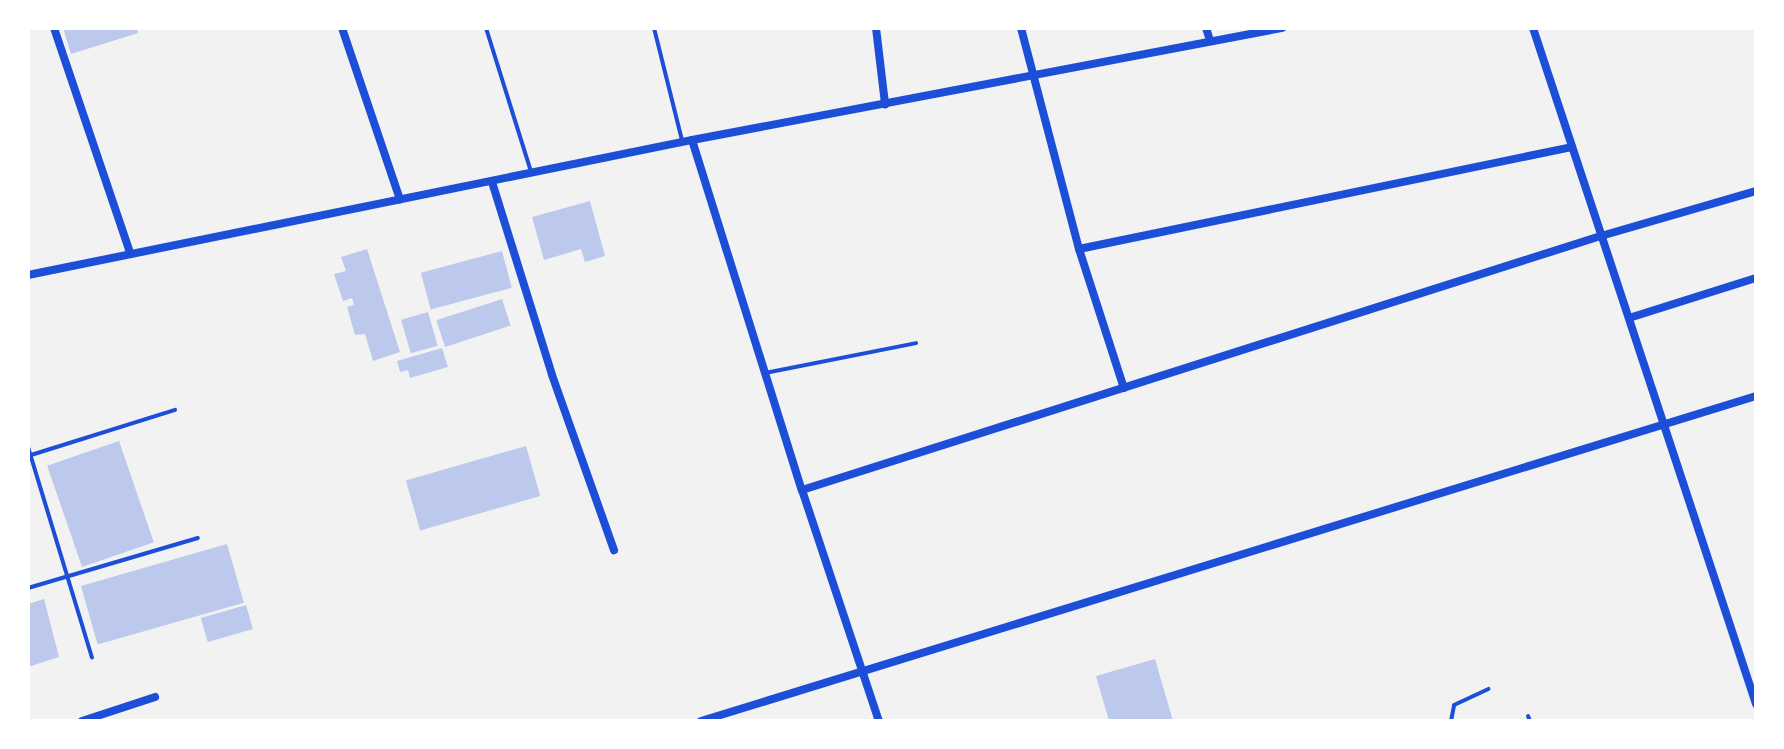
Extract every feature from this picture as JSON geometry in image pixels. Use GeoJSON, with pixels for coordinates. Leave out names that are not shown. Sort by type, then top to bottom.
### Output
{"type":"FeatureCollection","features":[{"type":"Feature","properties":{"kind":"street"},"geometry":{"type":"LineString","coordinates":[[54,28],[130,252]]}},
{"type":"Feature","properties":{"kind":"street"},"geometry":{"type":"LineString","coordinates":[[342,28],[400,199]]}},
{"type":"Feature","properties":{"kind":"street"},"geometry":{"type":"LineString","coordinates":[[876,28],[885,104]]}},
{"type":"Feature","properties":{"kind":"street"},"geometry":{"type":"LineString","coordinates":[[1021,28],[1079,249],[1124,388]]}},
{"type":"Feature","properties":{"kind":"street"},"geometry":{"type":"LineString","coordinates":[[1206,28],[1210,40]]}},
{"type":"Feature","properties":{"kind":"street"},"geometry":{"type":"LineString","coordinates":[[28,275],[688,142],[1282,28]]}},
{"type":"Feature","properties":{"kind":"street"},"geometry":{"type":"LineString","coordinates":[[1533,28],[1756,704]]}},
{"type":"Feature","properties":{"kind":"street"},"geometry":{"type":"LineString","coordinates":[[688,142],[879,721]]}},
{"type":"Feature","properties":{"kind":"street"},"geometry":{"type":"LineString","coordinates":[[1079,249],[1572,147]]}},
{"type":"Feature","properties":{"kind":"street"},"geometry":{"type":"LineString","coordinates":[[492,182],[552,375],[614,550]]}},
{"type":"Feature","properties":{"kind":"street"},"geometry":{"type":"LineString","coordinates":[[802,490],[1601,236],[1756,191]]}},
{"type":"Feature","properties":{"kind":"street"},"geometry":{"type":"LineString","coordinates":[[1629,318],[1756,278]]}},
{"type":"Feature","properties":{"kind":"street"},"geometry":{"type":"LineString","coordinates":[[701,721],[1756,396]]}},
{"type":"Feature","properties":{"kind":"street"},"geometry":{"type":"LineString","coordinates":[[82,721],[155,697]]}},
{"type":"Feature","properties":{"kind":"lane"},"geometry":{"type":"LineString","coordinates":[[486,28],[532,174]]}},
{"type":"Feature","properties":{"kind":"lane"},"geometry":{"type":"LineString","coordinates":[[654,28],[688,142]]}},
{"type":"Feature","properties":{"kind":"lane"},"geometry":{"type":"LineString","coordinates":[[765,373],[916,343]]}},
{"type":"Feature","properties":{"kind":"lane"},"geometry":{"type":"LineString","coordinates":[[31,455],[175,410]]}},
{"type":"Feature","properties":{"kind":"lane"},"geometry":{"type":"LineString","coordinates":[[28,447],[92,658]]}},
{"type":"Feature","properties":{"kind":"lane"},"geometry":{"type":"LineString","coordinates":[[28,588],[198,538]]}},
{"type":"Feature","properties":{"kind":"lane"},"geometry":{"type":"LineString","coordinates":[[1451,721],[1454,705],[1488,689]]}},
{"type":"Feature","properties":{"kind":"building"},"geometry":{"type":"Polygon","coordinates":[[[63,28],[137,28],[138,33],[71,54],[63,28]]]}},
{"type":"Feature","properties":{"kind":"building"},"geometry":{"type":"Polygon","coordinates":[[[590,201],[605,256],[585,262],[581,249],[544,260],[532,217],[590,201]]]}},
{"type":"Feature","properties":{"kind":"building"},"geometry":{"type":"Polygon","coordinates":[[[367,249],[400,352],[373,361],[365,334],[355,335],[347,307],[354,305],[352,298],[343,301],[334,274],[346,271],[341,257],[367,249]]]}},
{"type":"Feature","properties":{"kind":"building"},"geometry":{"type":"Polygon","coordinates":[[[502,251],[512,288],[431,309],[421,273],[502,251]]]}},
{"type":"Feature","properties":{"kind":"building"},"geometry":{"type":"Polygon","coordinates":[[[502,299],[511,326],[445,347],[436,320],[502,299]]]}},
{"type":"Feature","properties":{"kind":"building"},"geometry":{"type":"Polygon","coordinates":[[[428,312],[438,346],[411,353],[401,320],[428,312]]]}},
{"type":"Feature","properties":{"kind":"building"},"geometry":{"type":"Polygon","coordinates":[[[442,348],[448,367],[410,378],[408,370],[400,372],[397,361],[442,348]]]}},
{"type":"Feature","properties":{"kind":"building"},"geometry":{"type":"Polygon","coordinates":[[[119,441],[154,542],[82,567],[47,466],[119,441]]]}},
{"type":"Feature","properties":{"kind":"building"},"geometry":{"type":"Polygon","coordinates":[[[526,446],[540,496],[420,530],[406,480],[526,446]]]}},
{"type":"Feature","properties":{"kind":"building"},"geometry":{"type":"Polygon","coordinates":[[[227,544],[244,603],[98,645],[81,586],[227,544]]]}},
{"type":"Feature","properties":{"kind":"building"},"geometry":{"type":"Polygon","coordinates":[[[44,599],[59,657],[28,667],[28,604],[44,599]]]}},
{"type":"Feature","properties":{"kind":"building"},"geometry":{"type":"Polygon","coordinates":[[[246,605],[253,629],[208,642],[201,618],[246,605]]]}},
{"type":"Feature","properties":{"kind":"building"},"geometry":{"type":"Polygon","coordinates":[[[1155,659],[1173,721],[1109,721],[1096,676],[1155,659]]]}}]}
